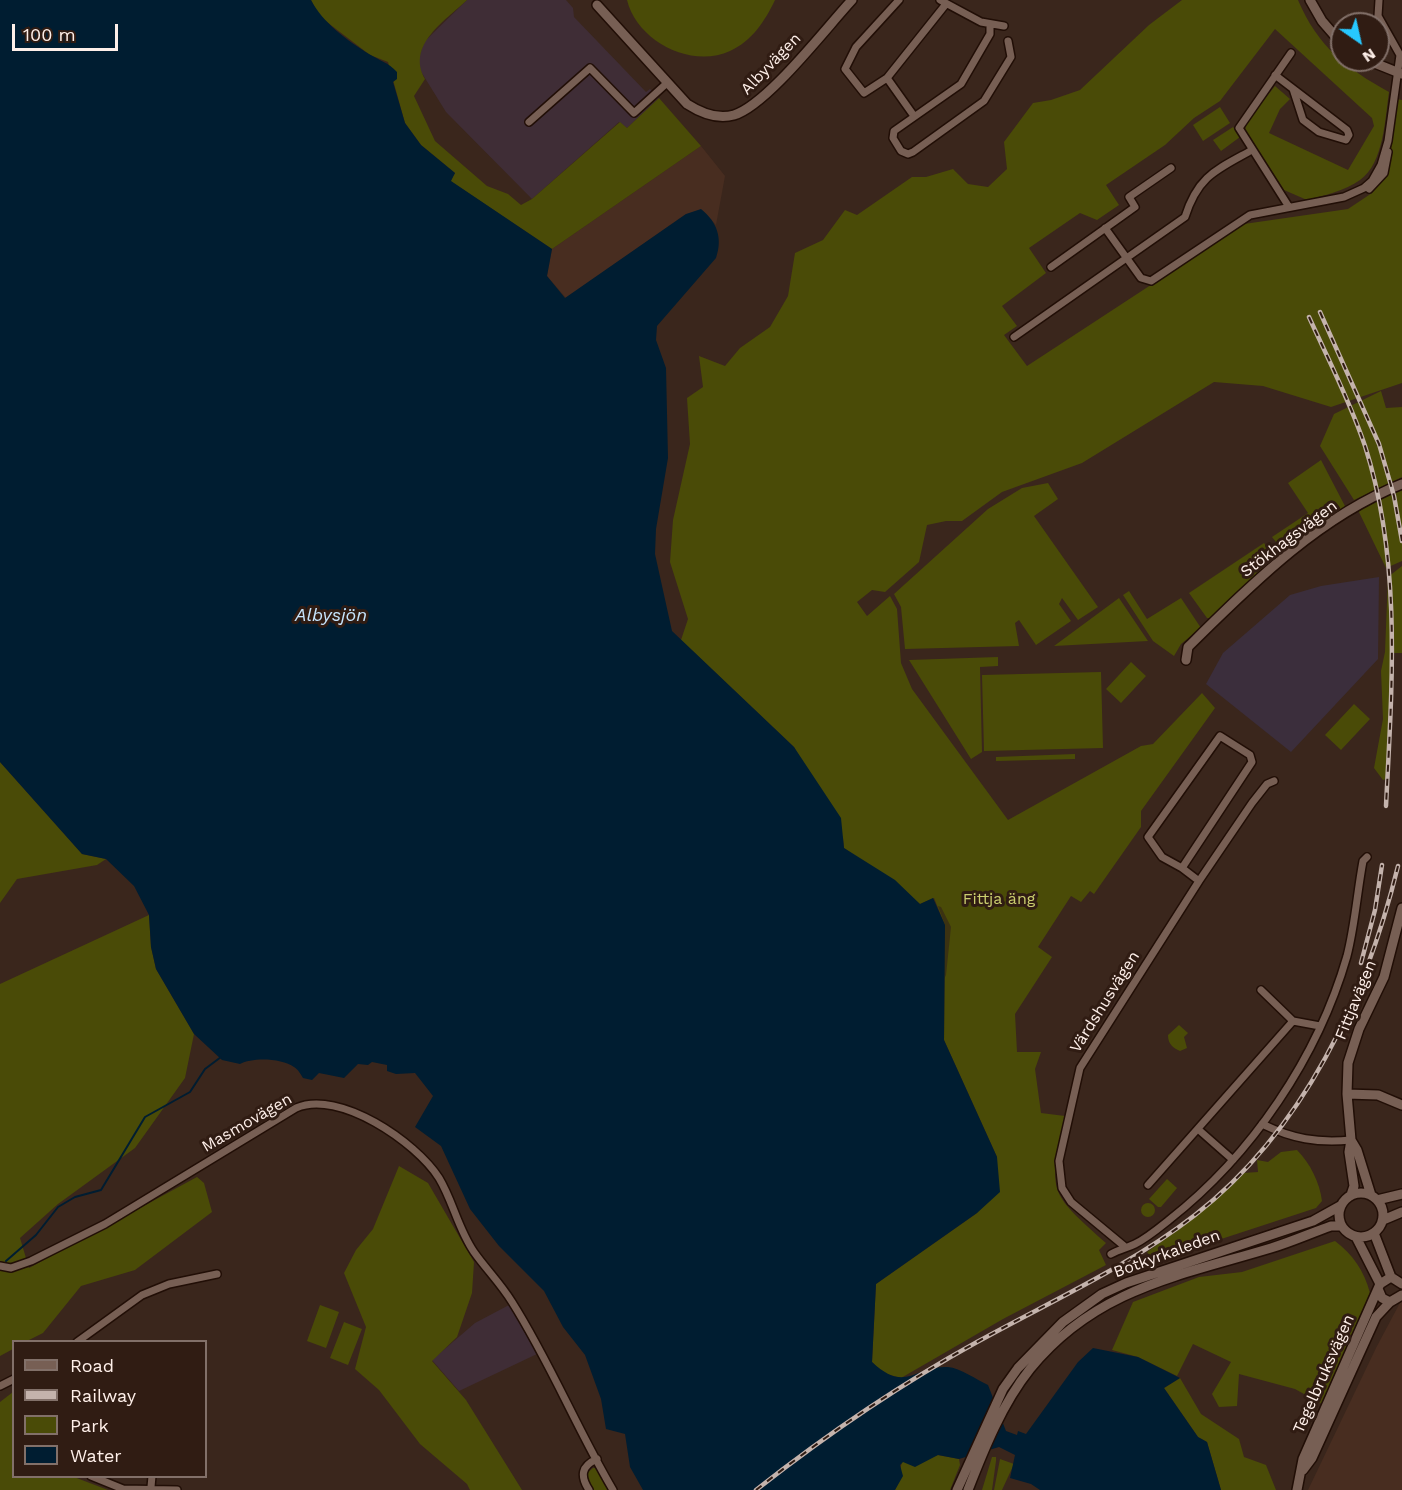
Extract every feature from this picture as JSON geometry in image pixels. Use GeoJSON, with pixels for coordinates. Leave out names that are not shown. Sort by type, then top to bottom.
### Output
{"type":"FeatureCollection","features":[{"type":"Feature","properties":{"kind":"street","name":"Albyvägen"},"geometry":{"type":"LineString","coordinates":[[597,5],[687,104],[714,116],[734,115],[749,108],[852,0]]}},
{"type":"Feature","properties":{"kind":"street"},"geometry":{"type":"LineString","coordinates":[[899,0],[856,47],[844,69],[864,93],[887,78],[943,2],[990,25],[1004,26]]}},
{"type":"Feature","properties":{"kind":"street"},"geometry":{"type":"LineString","coordinates":[[1310,0],[1330,30]]}},
{"type":"Feature","properties":{"kind":"street"},"geometry":{"type":"LineString","coordinates":[[1105,228],[1141,278],[1151,281],[1250,215],[1344,197],[1364,188],[1372,181],[1381,165],[1388,141],[1399,73],[1399,50],[1378,16],[1379,0]]}},
{"type":"Feature","properties":{"kind":"street"},"geometry":{"type":"LineString","coordinates":[[990,25],[990,34],[960,84],[914,116],[893,134],[901,151],[908,154],[980,106],[1011,57],[1008,40]]}},
{"type":"Feature","properties":{"kind":"street"},"geometry":{"type":"LineString","coordinates":[[1289,207],[1239,128],[1241,121],[1291,53]]}},
{"type":"Feature","properties":{"kind":"street"},"geometry":{"type":"LineString","coordinates":[[529,122],[590,68],[634,113],[667,83]]}},
{"type":"Feature","properties":{"kind":"street"},"geometry":{"type":"LineString","coordinates":[[1275,75],[1347,130],[1349,135],[1346,140],[1319,132],[1303,120],[1293,89]]}},
{"type":"Feature","properties":{"kind":"street"},"geometry":{"type":"LineString","coordinates":[[887,78],[914,116]]}},
{"type":"Feature","properties":{"kind":"street"},"geometry":{"type":"LineString","coordinates":[[1014,337],[1185,217],[1198,188],[1207,176],[1252,150]]}},
{"type":"Feature","properties":{"kind":"street"},"geometry":{"type":"LineString","coordinates":[[1051,267],[1135,207],[1129,197],[1171,168]]}},
{"type":"Feature","properties":{"kind":"street","name":"Stökhagsvägen"},"geometry":{"type":"LineString","coordinates":[[1186,660],[1188,647],[1275,564],[1354,509],[1402,484]]}},
{"type":"Feature","properties":{"kind":"street"},"geometry":{"type":"LineString","coordinates":[[1182,868],[1252,762],[1250,755],[1220,736],[1148,837],[1162,857],[1199,881]]}},
{"type":"Feature","properties":{"kind":"street","name":"Värdshusvägen"},"geometry":{"type":"LineString","coordinates":[[1124,1246],[1071,1202],[1062,1188],[1059,1161],[1071,1102],[1086,1054],[1252,803],[1267,784],[1274,781]]}},
{"type":"Feature","properties":{"kind":"street"},"geometry":{"type":"LineString","coordinates":[[1111,1254],[1124,1246],[1136,1244],[1193,1201],[1233,1160],[1262,1124],[1320,1026],[1347,955],[1363,861],[1366,858]]}},
{"type":"Feature","properties":{"kind":"street","name":"Fittjavägen"},"geometry":{"type":"LineString","coordinates":[[1351,1195],[1354,1186],[1348,1152],[1351,1140],[1347,1094],[1348,1063],[1353,1045],[1384,977],[1402,908]]}},
{"type":"Feature","properties":{"kind":"street"},"geometry":{"type":"LineString","coordinates":[[1261,990],[1293,1021],[1320,1026]]}},
{"type":"Feature","properties":{"kind":"street"},"geometry":{"type":"LineString","coordinates":[[1148,1185],[1293,1021]]}},
{"type":"Feature","properties":{"kind":"street"},"geometry":{"type":"LineString","coordinates":[[1347,1094],[1378,1095],[1402,1105]]}},
{"type":"Feature","properties":{"kind":"street","name":"Masmovägen"},"geometry":{"type":"LineString","coordinates":[[0,1266],[18,1266],[62,1246],[148,1199],[296,1108],[315,1103],[328,1104],[386,1128],[435,1173],[469,1245],[512,1302],[614,1490]]}},
{"type":"Feature","properties":{"kind":"street"},"geometry":{"type":"LineString","coordinates":[[1262,1124],[1304,1141],[1321,1143],[1351,1140]]}},
{"type":"Feature","properties":{"kind":"street"},"geometry":{"type":"LineString","coordinates":[[1198,1130],[1233,1160]]}},
{"type":"Feature","properties":{"kind":"street","name":"Fittjavägen"},"geometry":{"type":"LineString","coordinates":[[1351,1140],[1358,1150],[1374,1197]]}},
{"type":"Feature","properties":{"kind":"street"},"geometry":{"type":"LineString","coordinates":[[1351,1195],[1374,1197],[1402,1194]]}},
{"type":"Feature","properties":{"kind":"street","name":"Botkyrkaleden"},"geometry":{"type":"LineString","coordinates":[[968,1490],[973,1466],[1004,1389],[1018,1368],[1049,1334],[1102,1294],[1145,1276],[1312,1221],[1340,1206],[1351,1195]]}},
{"type":"Feature","properties":{"kind":"street"},"geometry":{"type":"LineString","coordinates":[[1374,1197],[1383,1212],[1383,1220]]}},
{"type":"Feature","properties":{"kind":"street"},"geometry":{"type":"LineString","coordinates":[[1340,1206],[1338,1213],[1341,1226],[1356,1237],[1380,1287],[1382,1298],[1397,1301]]}},
{"type":"Feature","properties":{"kind":"street"},"geometry":{"type":"LineString","coordinates":[[1356,1237],[1374,1233],[1383,1220],[1402,1212]]}},
{"type":"Feature","properties":{"kind":"street","name":"Botkyrkaleden"},"geometry":{"type":"LineString","coordinates":[[957,1490],[1014,1393],[1044,1353],[1085,1317],[1107,1303],[1157,1282],[1274,1247],[1331,1226],[1341,1226]]}},
{"type":"Feature","properties":{"kind":"street"},"geometry":{"type":"LineString","coordinates":[[1374,1233],[1391,1277],[1402,1284]]}},
{"type":"Feature","properties":{"kind":"street"},"geometry":{"type":"LineString","coordinates":[[78,1340],[142,1295],[170,1284],[217,1274]]}},
{"type":"Feature","properties":{"kind":"street"},"geometry":{"type":"LineString","coordinates":[[1380,1287],[1391,1277]]}},
{"type":"Feature","properties":{"kind":"street","name":"Tegelbruksvägen"},"geometry":{"type":"LineString","coordinates":[[1297,1490],[1303,1470],[1303,1459],[1380,1287]]}},
{"type":"Feature","properties":{"kind":"street","name":"Tegelbruksvägen"},"geometry":{"type":"LineString","coordinates":[[1303,1470],[1312,1458],[1372,1326],[1397,1301]]}},
{"type":"Feature","properties":{"kind":"street"},"geometry":{"type":"LineString","coordinates":[[589,1490],[582,1479],[582,1472],[585,1466],[597,1459]]}},
{"type":"Feature","properties":{"kind":"street"},"geometry":{"type":"LineString","coordinates":[[96,1478],[123,1489],[151,1487],[177,1490]]}},
{"type":"Feature","properties":{"kind":"street"},"geometry":{"type":"LineString","coordinates":[[151,1487],[152,1478]]}},
{"type":"Feature","properties":{"kind":"shaded area"},"geometry":{"type":"Polygon","coordinates":[[[467,0],[566,0],[573,8],[574,17],[646,92],[650,89],[659,98],[627,128],[619,122],[532,199],[446,112],[420,70],[418,60],[424,42],[467,0]]]}},
{"type":"Feature","properties":{"kind":"shaded area"},"geometry":{"type":"Polygon","coordinates":[[[701,146],[725,176],[716,225],[708,216],[686,214],[566,298],[547,276],[552,249],[701,146]]]}},
{"type":"Feature","properties":{"kind":"shaded area"},"geometry":{"type":"Polygon","coordinates":[[[1379,577],[1378,659],[1291,752],[1206,684],[1223,653],[1290,595],[1321,586],[1379,577]]]}},
{"type":"Feature","properties":{"kind":"shaded area"},"geometry":{"type":"Polygon","coordinates":[[[1402,1299],[1402,1490],[1308,1490],[1376,1348],[1402,1299]]]}},
{"type":"Feature","properties":{"kind":"shaded area"},"geometry":{"type":"Polygon","coordinates":[[[509,1305],[537,1354],[459,1391],[432,1360],[475,1323],[509,1305]]]}},
{"type":"Feature","properties":{"kind":"green space"},"geometry":{"type":"Polygon","coordinates":[[[311,0],[467,0],[439,25],[424,45],[420,55],[420,67],[425,79],[414,96],[435,141],[487,186],[508,194],[521,205],[532,199],[620,122],[627,128],[659,98],[701,146],[552,249],[450,181],[455,173],[421,145],[405,123],[388,62],[370,55],[319,16],[311,0]]]}},
{"type":"Feature","properties":{"kind":"green space"},"geometry":{"type":"Polygon","coordinates":[[[627,0],[775,0],[762,23],[745,42],[730,51],[715,56],[699,56],[683,54],[654,39],[633,15],[627,0]]]}},
{"type":"Feature","properties":{"kind":"green space","name":"Fittja äng"},"geometry":{"type":"Polygon","coordinates":[[[1182,0],[1298,0],[1315,31],[1330,50],[1330,72],[1356,72],[1389,92],[1382,140],[1374,163],[1360,180],[1328,194],[1307,200],[1284,190],[1245,130],[1247,121],[1275,86],[1290,99],[1280,109],[1269,133],[1348,170],[1374,126],[1372,118],[1275,29],[1220,101],[1194,118],[1165,145],[1106,185],[1119,205],[1097,220],[1080,213],[1029,248],[1046,273],[1002,306],[1017,326],[1004,335],[1027,366],[1244,224],[1348,209],[1372,193],[1388,174],[1397,99],[1402,100],[1402,383],[1331,407],[1263,386],[1214,382],[1082,463],[1002,492],[962,521],[946,521],[927,525],[919,562],[885,592],[872,590],[857,602],[867,616],[890,596],[897,609],[901,663],[912,689],[1008,820],[1141,746],[1153,744],[1202,693],[1215,708],[1141,811],[1141,827],[1094,894],[1090,891],[1081,902],[1071,896],[1038,947],[1052,957],[1015,1014],[1017,1052],[1041,1052],[1035,1069],[1041,1113],[1065,1116],[1056,1161],[1057,1189],[1072,1212],[1106,1243],[1099,1250],[1106,1265],[1003,1319],[901,1378],[883,1373],[872,1362],[876,1284],[977,1213],[997,1157],[944,1040],[945,925],[934,898],[920,904],[844,848],[843,838],[794,747],[681,640],[688,619],[670,562],[673,520],[690,444],[687,398],[703,387],[699,356],[725,366],[740,348],[770,327],[788,296],[795,253],[823,240],[845,210],[857,215],[912,177],[926,177],[953,169],[968,184],[988,187],[1007,169],[1004,142],[1033,103],[1051,100],[1080,90],[1149,25],[1182,0]]]}},
{"type":"Feature","properties":{"kind":"green space"},"geometry":{"type":"Polygon","coordinates":[[[1220,107],[1230,123],[1203,141],[1193,125],[1220,107]]]}},
{"type":"Feature","properties":{"kind":"green space"},"geometry":{"type":"Polygon","coordinates":[[[1233,127],[1240,137],[1221,151],[1213,140],[1233,127]]]}},
{"type":"Feature","properties":{"kind":"green space"},"geometry":{"type":"Polygon","coordinates":[[[1381,391],[1386,408],[1402,407],[1402,477],[1354,500],[1320,446],[1334,414],[1381,391]]]}},
{"type":"Feature","properties":{"kind":"green space"},"geometry":{"type":"Polygon","coordinates":[[[1321,460],[1346,508],[1284,552],[1272,537],[1308,513],[1288,483],[1321,460]]]}},
{"type":"Feature","properties":{"kind":"green space"},"geometry":{"type":"Polygon","coordinates":[[[1048,483],[1058,499],[1034,516],[1098,607],[1078,620],[1062,598],[1059,604],[1071,621],[1036,645],[1019,620],[1015,623],[1019,646],[905,649],[901,607],[894,594],[988,509],[1022,488],[1048,483]]]}},
{"type":"Feature","properties":{"kind":"green space"},"geometry":{"type":"Polygon","coordinates":[[[1402,488],[1402,561],[1386,568],[1358,510],[1402,488]]]}},
{"type":"Feature","properties":{"kind":"green space"},"geometry":{"type":"Polygon","coordinates":[[[1264,543],[1275,559],[1210,618],[1207,618],[1189,593],[1264,543]]]}},
{"type":"Feature","properties":{"kind":"green space"},"geometry":{"type":"Polygon","coordinates":[[[1402,566],[1402,653],[1392,653],[1386,779],[1383,780],[1374,768],[1383,719],[1381,671],[1385,652],[1388,577],[1402,566]]]}},
{"type":"Feature","properties":{"kind":"green space"},"geometry":{"type":"Polygon","coordinates":[[[1129,591],[1147,619],[1181,598],[1201,628],[1181,644],[1174,656],[1153,641],[1123,595],[1129,591]]]}},
{"type":"Feature","properties":{"kind":"green space"},"geometry":{"type":"Polygon","coordinates":[[[1119,598],[1148,641],[1054,646],[1119,598]]]}},
{"type":"Feature","properties":{"kind":"green space"},"geometry":{"type":"Polygon","coordinates":[[[998,657],[998,666],[980,667],[982,752],[971,759],[909,660],[998,657]]]}},
{"type":"Feature","properties":{"kind":"green space"},"geometry":{"type":"Polygon","coordinates":[[[1131,662],[1146,676],[1121,703],[1106,689],[1131,662]]]}},
{"type":"Feature","properties":{"kind":"green space"},"geometry":{"type":"Polygon","coordinates":[[[1101,672],[1103,748],[984,751],[982,675],[1101,672]]]}},
{"type":"Feature","properties":{"kind":"green space"},"geometry":{"type":"Polygon","coordinates":[[[1354,704],[1370,719],[1341,750],[1325,735],[1354,704]]]}},
{"type":"Feature","properties":{"kind":"green space"},"geometry":{"type":"Polygon","coordinates":[[[1075,754],[1075,759],[996,761],[996,757],[1075,754]]]}},
{"type":"Feature","properties":{"kind":"green space"},"geometry":{"type":"Polygon","coordinates":[[[0,762],[82,854],[106,859],[97,865],[17,879],[0,903],[0,762]]]}},
{"type":"Feature","properties":{"kind":"green space"},"geometry":{"type":"Polygon","coordinates":[[[149,915],[151,947],[156,969],[194,1034],[185,1078],[135,1148],[58,1204],[20,1238],[29,1268],[197,1177],[204,1183],[212,1212],[135,1270],[81,1286],[43,1333],[29,1340],[12,1340],[12,1350],[0,1356],[0,984],[149,915]]]}},
{"type":"Feature","properties":{"kind":"green space"},"geometry":{"type":"Polygon","coordinates":[[[1179,1025],[1188,1033],[1184,1037],[1187,1048],[1180,1051],[1171,1045],[1168,1035],[1179,1025]]]}},
{"type":"Feature","properties":{"kind":"green space"},"geometry":{"type":"Polygon","coordinates":[[[1297,1150],[1317,1180],[1322,1201],[1316,1208],[1154,1261],[1147,1252],[1182,1227],[1243,1173],[1258,1172],[1257,1160],[1268,1162],[1281,1152],[1297,1150]]]}},
{"type":"Feature","properties":{"kind":"green space"},"geometry":{"type":"Polygon","coordinates":[[[399,1166],[428,1183],[474,1262],[472,1293],[457,1337],[432,1361],[466,1400],[522,1490],[470,1490],[467,1484],[420,1444],[379,1390],[355,1369],[366,1327],[344,1273],[356,1250],[373,1229],[399,1166]]]}},
{"type":"Feature","properties":{"kind":"green space"},"geometry":{"type":"Polygon","coordinates":[[[1167,1179],[1177,1188],[1161,1207],[1158,1207],[1149,1199],[1167,1179]]]}},
{"type":"Feature","properties":{"kind":"green space"},"geometry":{"type":"Polygon","coordinates":[[[1145,1203],[1151,1203],[1155,1210],[1151,1217],[1145,1217],[1141,1213],[1141,1207],[1145,1203]]]}},
{"type":"Feature","properties":{"kind":"green space"},"geometry":{"type":"Polygon","coordinates":[[[1335,1241],[1357,1264],[1365,1277],[1370,1293],[1322,1404],[1295,1389],[1239,1374],[1237,1406],[1219,1407],[1212,1394],[1231,1362],[1193,1344],[1177,1376],[1138,1357],[1112,1350],[1133,1302],[1199,1277],[1242,1272],[1335,1241]]]}},
{"type":"Feature","properties":{"kind":"green space"},"geometry":{"type":"Polygon","coordinates":[[[320,1305],[339,1312],[326,1348],[307,1341],[320,1305]]]}},
{"type":"Feature","properties":{"kind":"green space"},"geometry":{"type":"Polygon","coordinates":[[[344,1322],[362,1329],[348,1365],[330,1358],[344,1322]]]}},
{"type":"Feature","properties":{"kind":"green space"},"geometry":{"type":"Polygon","coordinates":[[[1180,1378],[1201,1414],[1239,1439],[1244,1457],[1266,1465],[1276,1490],[1221,1490],[1207,1442],[1198,1437],[1164,1388],[1180,1378]]]}},
{"type":"Feature","properties":{"kind":"green space"},"geometry":{"type":"Polygon","coordinates":[[[12,1393],[12,1478],[77,1478],[108,1490],[0,1490],[0,1402],[12,1393]]]}},
{"type":"Feature","properties":{"kind":"green space"},"geometry":{"type":"Polygon","coordinates":[[[938,1455],[959,1459],[960,1465],[950,1490],[895,1490],[903,1461],[918,1464],[938,1455]]]}},
{"type":"Feature","properties":{"kind":"green space"},"geometry":{"type":"Polygon","coordinates":[[[992,1457],[996,1457],[996,1461],[992,1490],[982,1490],[992,1457]]]}},
{"type":"Feature","properties":{"kind":"green space"},"geometry":{"type":"Polygon","coordinates":[[[1000,1459],[1014,1464],[1002,1490],[994,1490],[1000,1459]]]}},
{"type":"Feature","properties":{"kind":"green space"},"geometry":{"type":"Polygon","coordinates":[[[596,1468],[608,1490],[593,1490],[586,1474],[596,1468]]]}},
{"type":"Feature","properties":{"kind":"sand"},"geometry":{"type":"Polygon","coordinates":[[[938,906],[941,907],[951,927],[944,979],[945,925],[938,906]]]}},
{"type":"Feature","properties":{"kind":"water","name":"Albysjön"},"geometry":{"type":"Polygon","coordinates":[[[0,0],[311,0],[336,30],[397,72],[397,79],[393,82],[405,123],[421,145],[455,173],[451,181],[552,249],[547,276],[565,298],[686,214],[701,209],[707,214],[715,225],[719,237],[716,258],[657,326],[656,340],[666,368],[668,458],[656,529],[655,554],[672,631],[794,747],[841,818],[844,848],[895,880],[920,904],[933,898],[945,925],[944,1040],[997,1157],[1000,1192],[977,1213],[876,1284],[872,1362],[894,1376],[902,1377],[948,1367],[968,1374],[988,1385],[1006,1431],[1017,1435],[1018,1431],[1026,1434],[1078,1362],[1093,1348],[1138,1357],[1180,1378],[1164,1388],[1198,1437],[1207,1442],[1221,1490],[1040,1490],[1031,1484],[1010,1478],[1015,1455],[999,1447],[959,1459],[938,1455],[915,1467],[903,1462],[900,1465],[903,1476],[895,1490],[643,1490],[630,1467],[625,1434],[606,1429],[601,1399],[585,1355],[563,1327],[544,1291],[499,1246],[470,1209],[441,1146],[415,1127],[433,1096],[415,1073],[396,1074],[387,1071],[387,1065],[372,1062],[368,1065],[358,1064],[344,1078],[319,1073],[312,1080],[303,1078],[289,1064],[275,1060],[259,1060],[240,1064],[222,1060],[194,1034],[156,969],[151,947],[149,915],[134,886],[106,859],[82,854],[0,762],[0,0]]]}},
{"type":"Feature","properties":{"kind":"waterway"},"geometry":{"type":"LineString","coordinates":[[6,1261],[36,1235],[58,1207],[75,1197],[101,1190],[145,1117],[190,1092],[205,1069],[221,1057]]}},
{"type":"Feature","properties":{"kind":"railway"},"geometry":{"type":"LineString","coordinates":[[1320,312],[1379,444],[1394,496],[1402,541]]}},
{"type":"Feature","properties":{"kind":"railway"},"geometry":{"type":"LineString","coordinates":[[1309,317],[1346,396],[1365,446],[1377,490],[1385,534],[1392,624],[1386,806]]}},
{"type":"Feature","properties":{"kind":"railway"},"geometry":{"type":"LineString","coordinates":[[1361,963],[1375,910],[1382,865]]}},
{"type":"Feature","properties":{"kind":"railway"},"geometry":{"type":"LineString","coordinates":[[756,1490],[836,1430],[891,1393],[977,1342],[1089,1283],[1143,1251],[1195,1215],[1234,1181],[1268,1143],[1299,1102],[1325,1058],[1368,964],[1385,915],[1398,866]]}}]}
